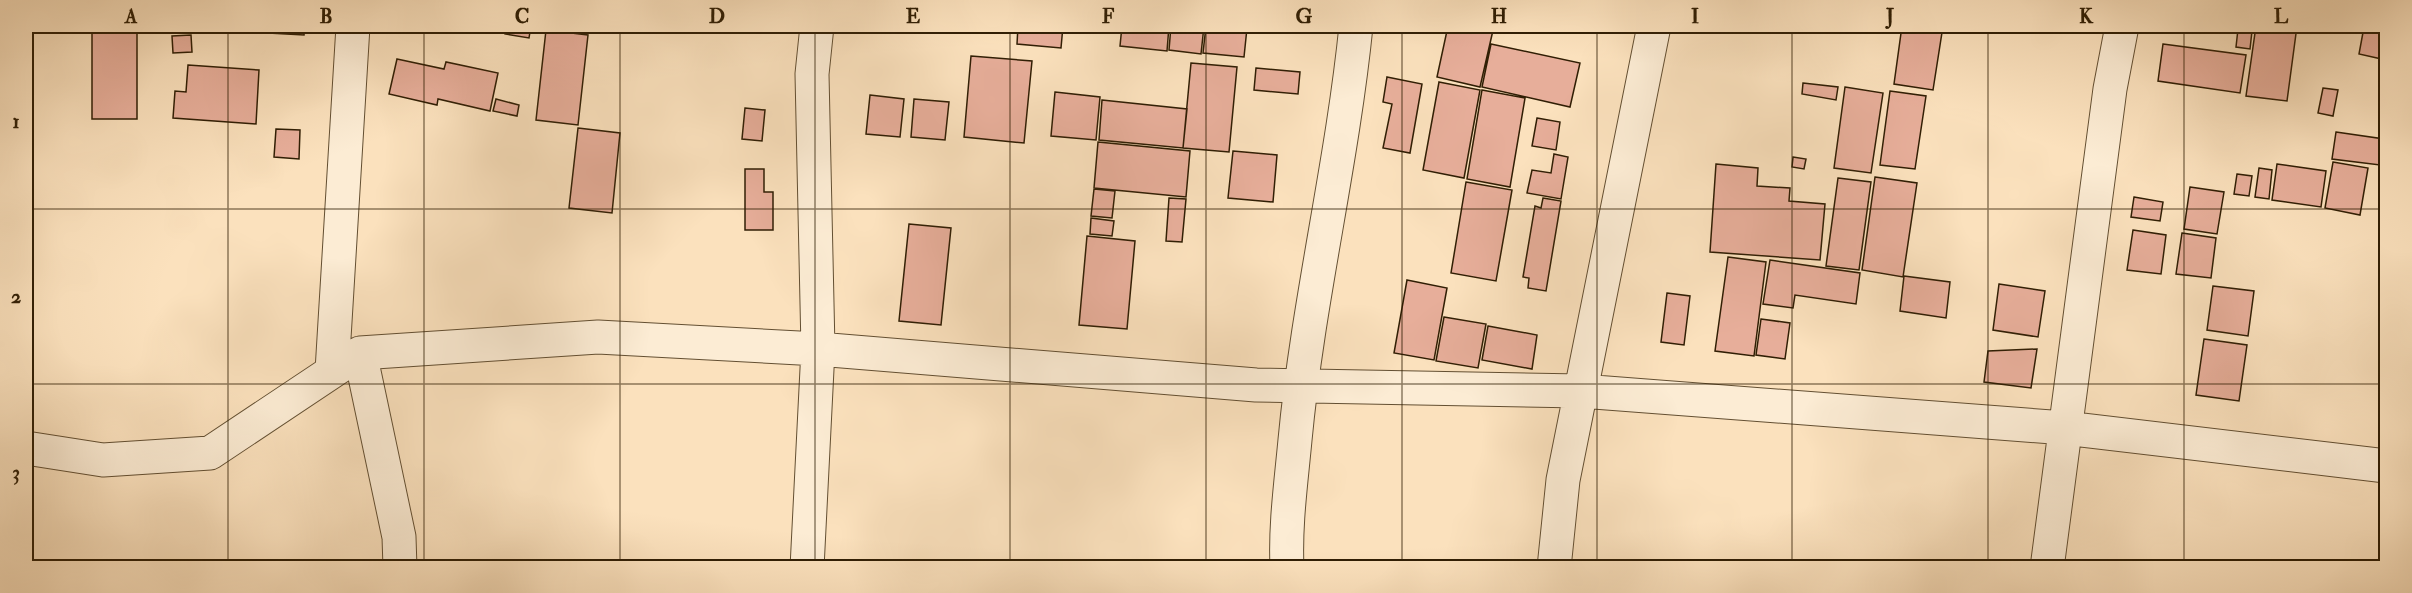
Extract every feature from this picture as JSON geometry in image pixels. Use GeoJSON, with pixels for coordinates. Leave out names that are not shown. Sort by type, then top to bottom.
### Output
{"type":"FeatureCollection","features":[{"type":"Feature","properties":{"kind":"street"},"geometry":{"type":"LineString","coordinates":[[332,371],[353,26]]}},
{"type":"Feature","properties":{"kind":"street"},"geometry":{"type":"LineString","coordinates":[[807,567],[818,349],[812,74],[817,26]]}},
{"type":"Feature","properties":{"kind":"street"},"geometry":{"type":"LineString","coordinates":[[1287,567],[1286,535],[1300,386],[1350,89],[1356,26]]}},
{"type":"Feature","properties":{"kind":"street"},"geometry":{"type":"LineString","coordinates":[[1554,567],[1563,480],[1654,26]]}},
{"type":"Feature","properties":{"kind":"street"},"geometry":{"type":"LineString","coordinates":[[2047,567],[2109,101],[2122,26]]}},
{"type":"Feature","properties":{"kind":"street"},"geometry":{"type":"LineString","coordinates":[[26,448],[103,460],[210,453],[360,352],[598,337],[818,349],[1244,384],[1581,391],[2065,428],[2386,466]]}},
{"type":"Feature","properties":{"kind":"street"},"geometry":{"type":"LineString","coordinates":[[360,352],[399,537],[400,567]]}},
{"type":"Feature","properties":{"kind":"building"},"geometry":{"type":"Polygon","coordinates":[[[26,26],[37,26],[36,30],[26,30],[26,26]]]}},
{"type":"Feature","properties":{"kind":"building"},"geometry":{"type":"Polygon","coordinates":[[[131,26],[172,26],[172,31],[131,28],[131,26]]]}},
{"type":"Feature","properties":{"kind":"building"},"geometry":{"type":"Polygon","coordinates":[[[177,26],[218,26],[218,30],[177,28],[177,26]]]}},
{"type":"Feature","properties":{"kind":"building"},"geometry":{"type":"Polygon","coordinates":[[[251,26],[305,26],[304,35],[251,32],[251,26]]]}},
{"type":"Feature","properties":{"kind":"building"},"geometry":{"type":"Polygon","coordinates":[[[506,26],[531,26],[529,38],[505,34],[506,26]]]}},
{"type":"Feature","properties":{"kind":"building"},"geometry":{"type":"Polygon","coordinates":[[[544,26],[583,26],[583,31],[544,26]]]}},
{"type":"Feature","properties":{"kind":"building"},"geometry":{"type":"Polygon","coordinates":[[[1018,26],[1063,26],[1061,48],[1017,44],[1018,26]]]}},
{"type":"Feature","properties":{"kind":"building"},"geometry":{"type":"Polygon","coordinates":[[[1122,26],[1169,26],[1167,51],[1120,46],[1122,26]]]}},
{"type":"Feature","properties":{"kind":"building"},"geometry":{"type":"Polygon","coordinates":[[[1171,26],[1204,26],[1201,54],[1169,50],[1171,26]]]}},
{"type":"Feature","properties":{"kind":"building"},"geometry":{"type":"Polygon","coordinates":[[[1206,26],[1247,28],[1244,57],[1203,53],[1206,26]]]}},
{"type":"Feature","properties":{"kind":"building"},"geometry":{"type":"Polygon","coordinates":[[[1448,26],[1494,26],[1480,87],[1437,77],[1448,26]]]}},
{"type":"Feature","properties":{"kind":"building"},"geometry":{"type":"Polygon","coordinates":[[[1902,26],[1943,26],[1933,90],[1894,84],[1902,26]]]}},
{"type":"Feature","properties":{"kind":"building"},"geometry":{"type":"Polygon","coordinates":[[[2256,26],[2297,26],[2287,101],[2246,96],[2256,26]]]}},
{"type":"Feature","properties":{"kind":"building"},"geometry":{"type":"Polygon","coordinates":[[[2364,27],[2386,32],[2386,60],[2359,54],[2364,27]]]}},
{"type":"Feature","properties":{"kind":"building"},"geometry":{"type":"Polygon","coordinates":[[[2238,29],[2252,31],[2250,49],[2236,47],[2238,29]]]}},
{"type":"Feature","properties":{"kind":"building"},"geometry":{"type":"Polygon","coordinates":[[[546,30],[588,35],[578,125],[536,120],[546,30]]]}},
{"type":"Feature","properties":{"kind":"building"},"geometry":{"type":"Polygon","coordinates":[[[92,31],[137,31],[137,119],[92,119],[92,31]]]}},
{"type":"Feature","properties":{"kind":"building"},"geometry":{"type":"Polygon","coordinates":[[[191,35],[192,52],[173,53],[172,36],[191,35]]]}},
{"type":"Feature","properties":{"kind":"building"},"geometry":{"type":"Polygon","coordinates":[[[1491,44],[1580,63],[1570,107],[1482,87],[1491,44]]]}},
{"type":"Feature","properties":{"kind":"building"},"geometry":{"type":"Polygon","coordinates":[[[2163,44],[2246,55],[2240,93],[2158,81],[2163,44]]]}},
{"type":"Feature","properties":{"kind":"building"},"geometry":{"type":"Polygon","coordinates":[[[971,56],[1032,61],[1024,143],[964,137],[971,56]]]}},
{"type":"Feature","properties":{"kind":"building"},"geometry":{"type":"Polygon","coordinates":[[[397,59],[444,69],[446,62],[498,73],[490,111],[438,99],[437,105],[389,94],[397,59]]]}},
{"type":"Feature","properties":{"kind":"building"},"geometry":{"type":"Polygon","coordinates":[[[1191,63],[1237,67],[1229,152],[1183,148],[1191,63]]]}},
{"type":"Feature","properties":{"kind":"building"},"geometry":{"type":"Polygon","coordinates":[[[188,65],[259,70],[256,124],[173,118],[175,91],[186,92],[188,65]]]}},
{"type":"Feature","properties":{"kind":"building"},"geometry":{"type":"Polygon","coordinates":[[[1256,68],[1300,72],[1298,94],[1254,90],[1256,68]]]}},
{"type":"Feature","properties":{"kind":"building"},"geometry":{"type":"Polygon","coordinates":[[[1387,77],[1422,84],[1410,153],[1383,148],[1392,104],[1383,102],[1387,77]]]}},
{"type":"Feature","properties":{"kind":"building"},"geometry":{"type":"Polygon","coordinates":[[[1439,82],[1480,90],[1464,178],[1423,170],[1439,82]]]}},
{"type":"Feature","properties":{"kind":"building"},"geometry":{"type":"Polygon","coordinates":[[[1803,83],[1838,87],[1836,100],[1802,94],[1803,83]]]}},
{"type":"Feature","properties":{"kind":"building"},"geometry":{"type":"Polygon","coordinates":[[[1845,87],[1883,93],[1871,173],[1834,168],[1845,87]]]}},
{"type":"Feature","properties":{"kind":"building"},"geometry":{"type":"Polygon","coordinates":[[[2323,88],[2338,90],[2333,116],[2318,113],[2323,88]]]}},
{"type":"Feature","properties":{"kind":"building"},"geometry":{"type":"Polygon","coordinates":[[[1482,90],[1525,98],[1510,187],[1467,179],[1482,90]]]}},
{"type":"Feature","properties":{"kind":"building"},"geometry":{"type":"Polygon","coordinates":[[[1890,91],[1926,96],[1915,169],[1880,165],[1890,91]]]}},
{"type":"Feature","properties":{"kind":"building"},"geometry":{"type":"Polygon","coordinates":[[[1055,92],[1100,97],[1096,140],[1051,136],[1055,92]]]}},
{"type":"Feature","properties":{"kind":"building"},"geometry":{"type":"Polygon","coordinates":[[[870,95],[904,99],[900,137],[866,134],[870,95]]]}},
{"type":"Feature","properties":{"kind":"building"},"geometry":{"type":"Polygon","coordinates":[[[496,99],[519,105],[517,116],[493,111],[496,99]]]}},
{"type":"Feature","properties":{"kind":"building"},"geometry":{"type":"Polygon","coordinates":[[[914,99],[949,102],[945,140],[911,137],[914,99]]]}},
{"type":"Feature","properties":{"kind":"building"},"geometry":{"type":"Polygon","coordinates":[[[1102,100],[1187,109],[1183,148],[1099,140],[1102,100]]]}},
{"type":"Feature","properties":{"kind":"building"},"geometry":{"type":"Polygon","coordinates":[[[745,108],[765,110],[762,141],[742,139],[745,108]]]}},
{"type":"Feature","properties":{"kind":"building"},"geometry":{"type":"Polygon","coordinates":[[[1537,118],[1560,122],[1556,150],[1532,146],[1537,118]]]}},
{"type":"Feature","properties":{"kind":"building"},"geometry":{"type":"Polygon","coordinates":[[[578,128],[620,133],[612,213],[569,208],[578,128]]]}},
{"type":"Feature","properties":{"kind":"building"},"geometry":{"type":"Polygon","coordinates":[[[276,129],[300,130],[299,159],[274,157],[276,129]]]}},
{"type":"Feature","properties":{"kind":"building"},"geometry":{"type":"Polygon","coordinates":[[[2336,132],[2384,139],[2380,165],[2332,159],[2336,132]]]}},
{"type":"Feature","properties":{"kind":"building"},"geometry":{"type":"Polygon","coordinates":[[[1098,142],[1190,151],[1186,197],[1094,188],[1098,142]]]}},
{"type":"Feature","properties":{"kind":"building"},"geometry":{"type":"Polygon","coordinates":[[[1233,151],[1277,155],[1273,202],[1228,198],[1233,151]]]}},
{"type":"Feature","properties":{"kind":"building"},"geometry":{"type":"Polygon","coordinates":[[[1554,154],[1568,157],[1561,199],[1527,193],[1532,170],[1551,173],[1554,154]]]}},
{"type":"Feature","properties":{"kind":"building"},"geometry":{"type":"Polygon","coordinates":[[[1793,157],[1806,159],[1804,169],[1792,167],[1793,157]]]}},
{"type":"Feature","properties":{"kind":"building"},"geometry":{"type":"Polygon","coordinates":[[[2333,162],[2368,168],[2360,215],[2325,208],[2333,162]]]}},
{"type":"Feature","properties":{"kind":"building"},"geometry":{"type":"Polygon","coordinates":[[[1716,164],[1758,168],[1757,186],[1790,188],[1789,201],[1825,204],[1820,260],[1710,252],[1716,164]]]}},
{"type":"Feature","properties":{"kind":"building"},"geometry":{"type":"Polygon","coordinates":[[[2277,164],[2326,171],[2321,207],[2272,200],[2277,164]]]}},
{"type":"Feature","properties":{"kind":"building"},"geometry":{"type":"Polygon","coordinates":[[[2259,168],[2272,170],[2269,199],[2255,197],[2259,168]]]}},
{"type":"Feature","properties":{"kind":"building"},"geometry":{"type":"Polygon","coordinates":[[[745,169],[764,169],[764,192],[773,192],[773,230],[745,230],[745,169]]]}},
{"type":"Feature","properties":{"kind":"building"},"geometry":{"type":"Polygon","coordinates":[[[2237,174],[2252,176],[2249,196],[2234,194],[2237,174]]]}},
{"type":"Feature","properties":{"kind":"building"},"geometry":{"type":"Polygon","coordinates":[[[1875,177],[1917,183],[1903,277],[1862,270],[1875,177]]]}},
{"type":"Feature","properties":{"kind":"building"},"geometry":{"type":"Polygon","coordinates":[[[1838,178],[1871,182],[1859,270],[1826,266],[1838,178]]]}},
{"type":"Feature","properties":{"kind":"building"},"geometry":{"type":"Polygon","coordinates":[[[1466,182],[1512,190],[1496,281],[1451,273],[1466,182]]]}},
{"type":"Feature","properties":{"kind":"building"},"geometry":{"type":"Polygon","coordinates":[[[2190,187],[2224,192],[2217,234],[2184,229],[2190,187]]]}},
{"type":"Feature","properties":{"kind":"building"},"geometry":{"type":"Polygon","coordinates":[[[1094,189],[1115,191],[1112,218],[1091,216],[1094,189]]]}},
{"type":"Feature","properties":{"kind":"building"},"geometry":{"type":"Polygon","coordinates":[[[2134,197],[2163,202],[2160,221],[2131,217],[2134,197]]]}},
{"type":"Feature","properties":{"kind":"building"},"geometry":{"type":"Polygon","coordinates":[[[1169,198],[1186,199],[1182,242],[1166,241],[1169,198]]]}},
{"type":"Feature","properties":{"kind":"building"},"geometry":{"type":"Polygon","coordinates":[[[1543,198],[1561,201],[1546,291],[1528,288],[1529,278],[1523,277],[1535,206],[1541,208],[1543,198]]]}},
{"type":"Feature","properties":{"kind":"building"},"geometry":{"type":"Polygon","coordinates":[[[2386,206],[2386,224],[2383,223],[2386,206]]]}},
{"type":"Feature","properties":{"kind":"building"},"geometry":{"type":"Polygon","coordinates":[[[1091,218],[1114,221],[1112,236],[1090,234],[1091,218]]]}},
{"type":"Feature","properties":{"kind":"building"},"geometry":{"type":"Polygon","coordinates":[[[909,224],[951,228],[941,325],[899,321],[909,224]]]}},
{"type":"Feature","properties":{"kind":"building"},"geometry":{"type":"Polygon","coordinates":[[[2133,230],[2166,235],[2161,274],[2127,270],[2133,230]]]}},
{"type":"Feature","properties":{"kind":"building"},"geometry":{"type":"Polygon","coordinates":[[[2182,233],[2216,238],[2211,278],[2176,274],[2182,233]]]}},
{"type":"Feature","properties":{"kind":"building"},"geometry":{"type":"Polygon","coordinates":[[[1087,236],[1135,241],[1127,329],[1079,325],[1087,236]]]}},
{"type":"Feature","properties":{"kind":"building"},"geometry":{"type":"Polygon","coordinates":[[[1728,257],[1766,262],[1754,356],[1715,351],[1728,257]]]}},
{"type":"Feature","properties":{"kind":"building"},"geometry":{"type":"Polygon","coordinates":[[[1770,260],[1860,273],[1856,304],[1795,295],[1793,308],[1763,304],[1770,260]]]}},
{"type":"Feature","properties":{"kind":"building"},"geometry":{"type":"Polygon","coordinates":[[[1904,276],[1950,282],[1946,318],[1900,311],[1904,276]]]}},
{"type":"Feature","properties":{"kind":"building"},"geometry":{"type":"Polygon","coordinates":[[[1407,280],[1447,288],[1434,360],[1394,353],[1407,280]]]}},
{"type":"Feature","properties":{"kind":"building"},"geometry":{"type":"Polygon","coordinates":[[[1999,284],[2045,291],[2038,337],[1993,330],[1999,284]]]}},
{"type":"Feature","properties":{"kind":"building"},"geometry":{"type":"Polygon","coordinates":[[[2213,286],[2254,291],[2248,336],[2207,330],[2213,286]]]}},
{"type":"Feature","properties":{"kind":"building"},"geometry":{"type":"Polygon","coordinates":[[[1667,293],[1690,296],[1684,345],[1661,342],[1667,293]]]}},
{"type":"Feature","properties":{"kind":"building"},"geometry":{"type":"Polygon","coordinates":[[[1444,317],[1486,324],[1478,368],[1436,361],[1444,317]]]}},
{"type":"Feature","properties":{"kind":"building"},"geometry":{"type":"Polygon","coordinates":[[[1761,319],[1790,323],[1785,359],[1756,355],[1761,319]]]}},
{"type":"Feature","properties":{"kind":"building"},"geometry":{"type":"Polygon","coordinates":[[[1488,326],[1537,335],[1532,369],[1482,360],[1488,326]]]}},
{"type":"Feature","properties":{"kind":"building"},"geometry":{"type":"Polygon","coordinates":[[[2204,339],[2247,345],[2239,401],[2196,395],[2204,339]]]}},
{"type":"Feature","properties":{"kind":"building"},"geometry":{"type":"Polygon","coordinates":[[[2037,349],[2031,388],[1984,382],[1988,351],[2037,349]]]}}]}
